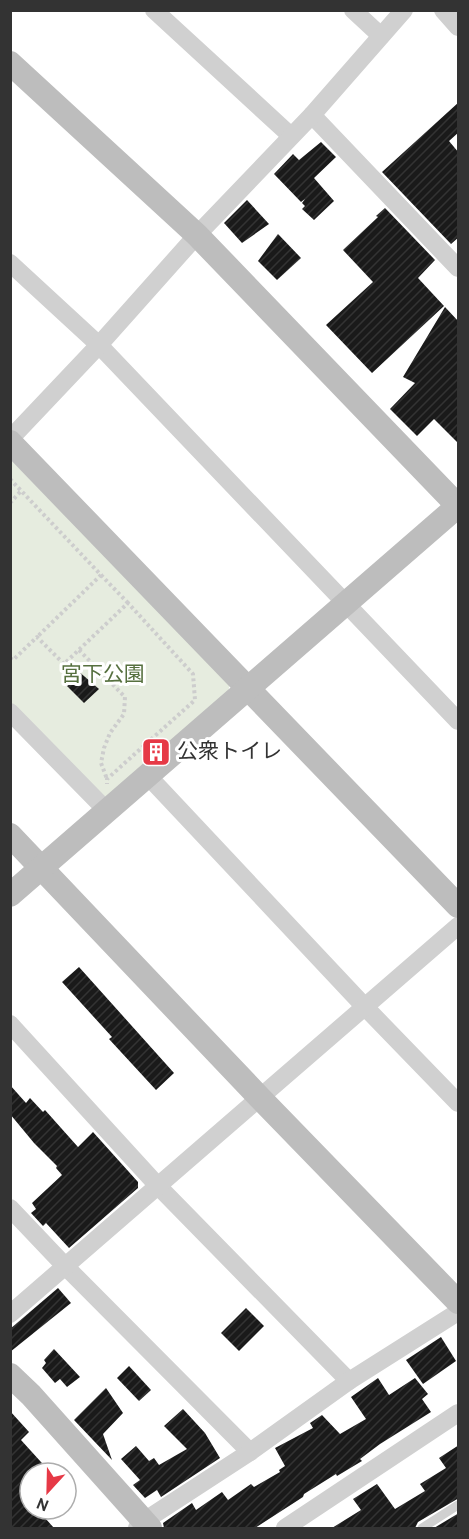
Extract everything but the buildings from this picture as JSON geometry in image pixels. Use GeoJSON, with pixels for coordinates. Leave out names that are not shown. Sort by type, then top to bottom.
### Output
{"type":"FeatureCollection","features":[{"type":"Feature","properties":{"kind":"street"},"geometry":{"type":"LineString","coordinates":[[154,10],[291,136]]}},
{"type":"Feature","properties":{"kind":"street"},"geometry":{"type":"LineString","coordinates":[[353,10],[381,36]]}},
{"type":"Feature","properties":{"kind":"street"},"geometry":{"type":"LineString","coordinates":[[404,10],[312,115],[197,235],[10,440],[459,906]]}},
{"type":"Feature","properties":{"kind":"street"},"geometry":{"type":"LineString","coordinates":[[443,10],[459,27]]}},
{"type":"Feature","properties":{"kind":"street"},"geometry":{"type":"LineString","coordinates":[[10,63],[197,235],[458,506],[10,895]]}},
{"type":"Feature","properties":{"kind":"street"},"geometry":{"type":"LineString","coordinates":[[312,115],[459,268]]}},
{"type":"Feature","properties":{"kind":"street"},"geometry":{"type":"LineString","coordinates":[[10,263],[99,345],[459,721]]}},
{"type":"Feature","properties":{"kind":"street"},"geometry":{"type":"LineString","coordinates":[[10,712],[108,812]]}},
{"type":"Feature","properties":{"kind":"street"},"geometry":{"type":"LineString","coordinates":[[148,776],[365,1007],[459,1103]]}},
{"type":"Feature","properties":{"kind":"street"},"geometry":{"type":"LineString","coordinates":[[10,835],[260,1098],[459,1302]]}},
{"type":"Feature","properties":{"kind":"street"},"geometry":{"type":"LineString","coordinates":[[10,1314],[459,926]]}},
{"type":"Feature","properties":{"kind":"street"},"geometry":{"type":"LineString","coordinates":[[10,1024],[158,1186],[349,1381]]}},
{"type":"Feature","properties":{"kind":"street"},"geometry":{"type":"LineString","coordinates":[[10,1208],[250,1452]]}},
{"type":"Feature","properties":{"kind":"street"},"geometry":{"type":"LineString","coordinates":[[10,1375],[32,1395],[144,1526],[349,1381],[459,1312]]}},
{"type":"Feature","properties":{"kind":"street"},"geometry":{"type":"LineString","coordinates":[[285,1528],[459,1413]]}},
{"type":"Feature","properties":{"kind":"lane"},"geometry":{"type":"LineString","coordinates":[[422,1528],[459,1504]]}},
{"type":"Feature","properties":{"kind":"path"},"geometry":{"type":"LineString","coordinates":[[10,479],[129,603],[193,674],[195,700],[132,756]]}},
{"type":"Feature","properties":{"kind":"path"},"geometry":{"type":"LineString","coordinates":[[10,502],[21,491]]}},
{"type":"Feature","properties":{"kind":"path"},"geometry":{"type":"LineString","coordinates":[[10,658],[13,660],[101,575]]}},
{"type":"Feature","properties":{"kind":"path"},"geometry":{"type":"LineString","coordinates":[[37,637],[64,664],[129,603]]}},
{"type":"Feature","properties":{"kind":"path"},"geometry":{"type":"LineString","coordinates":[[79,650],[125,697],[124,714],[110,733],[104,748],[101,763],[107,779]]}},
{"type":"Feature","properties":{"kind":"green space","name":"宮下公園"},"geometry":{"type":"Polygon","coordinates":[[[11,460],[230,684],[228,692],[109,797],[99,796],[11,703],[11,460]]]}},
{"type":"Feature","properties":{"kind":"place","name":"公衆トイレ"},"geometry":{"type":"Point","coordinates":[156,752]}}]}
